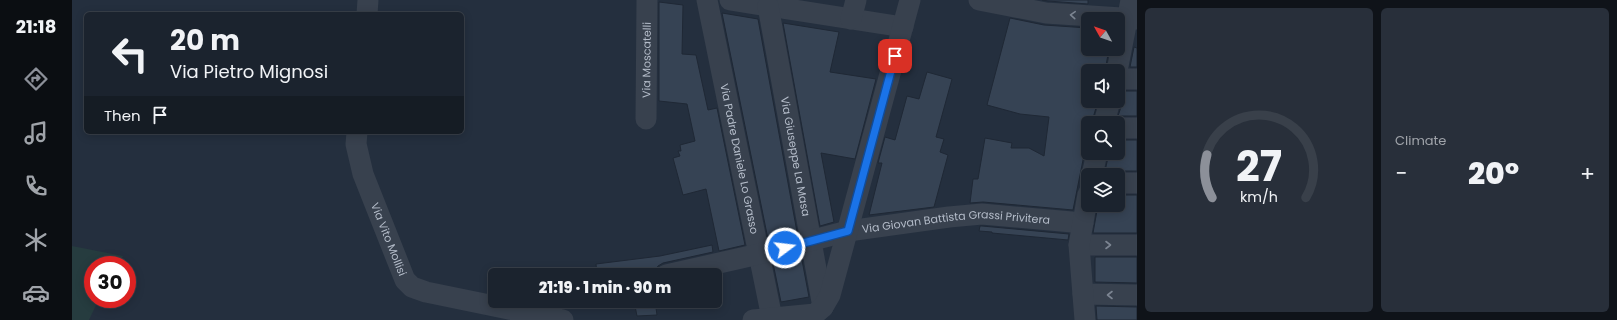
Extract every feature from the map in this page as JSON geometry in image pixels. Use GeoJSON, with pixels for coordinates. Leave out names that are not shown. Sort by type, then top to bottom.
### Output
{"type":"FeatureCollection","features":[{"type":"Feature","properties":{"kind":"street"},"geometry":{"type":"LineString","coordinates":[[367,12],[368,0]]}},
{"type":"Feature","properties":{"kind":"street","name":"Via Moscatelli"},"geometry":{"type":"LineString","coordinates":[[646,119],[647,0]]}},
{"type":"Feature","properties":{"kind":"street","name":"Via Padre Daniele Lo Grasso"},"geometry":{"type":"LineString","coordinates":[[707,0],[759,254],[763,319]]}},
{"type":"Feature","properties":{"kind":"street"},"geometry":{"type":"LineString","coordinates":[[730,0],[768,6],[854,9],[903,27]]}},
{"type":"Feature","properties":{"kind":"street"},"geometry":{"type":"LineString","coordinates":[[763,319],[815,314],[823,308],[830,295],[910,0]]}},
{"type":"Feature","properties":{"kind":"street"},"geometry":{"type":"LineString","coordinates":[[979,0],[1046,13],[1131,12],[1119,64]]}},
{"type":"Feature","properties":{"kind":"street","name":"Via Giuseppe La Masa"},"geometry":{"type":"LineString","coordinates":[[768,6],[823,308]]}},
{"type":"Feature","properties":{"kind":"street"},"geometry":{"type":"LineString","coordinates":[[1125,79],[1137,79]]}},
{"type":"Feature","properties":{"kind":"street"},"geometry":{"type":"LineString","coordinates":[[1125,128],[1137,128]]}},
{"type":"Feature","properties":{"kind":"street","name":"Via Vito Mollisi"},"geometry":{"type":"LineString","coordinates":[[357,134],[356,144],[363,174],[405,280],[412,287],[426,292],[563,320]]}},
{"type":"Feature","properties":{"kind":"street"},"geometry":{"type":"LineString","coordinates":[[1125,183],[1137,183]]}},
{"type":"Feature","properties":{"kind":"street"},"geometry":{"type":"LineString","coordinates":[[1085,212],[1079,245],[1085,320]]}},
{"type":"Feature","properties":{"kind":"street","name":"Via Giovan Battista Grassi Privitera"},"geometry":{"type":"LineString","coordinates":[[697,268],[848,231],[950,217],[982,214],[1083,223]]}},
{"type":"Feature","properties":{"kind":"street"},"geometry":{"type":"LineString","coordinates":[[1079,245],[1137,245]]}},
{"type":"Feature","properties":{"kind":"street"},"geometry":{"type":"LineString","coordinates":[[1083,294],[1137,295]]}},
{"type":"Feature","properties":{"kind":"green space"},"geometry":{"type":"Polygon","coordinates":[[[72,246],[123,256],[84,256],[84,308],[95,308],[89,320],[72,320],[72,246]]]}},
{"type":"Feature","properties":{"kind":"building"},"geometry":{"type":"Polygon","coordinates":[[[1042,0],[1088,0],[1088,4],[1048,1],[1042,0]]]}},
{"type":"Feature","properties":{"kind":"building"},"geometry":{"type":"Polygon","coordinates":[[[659,2],[683,5],[682,54],[696,55],[708,110],[717,108],[745,245],[719,251],[706,189],[683,195],[673,158],[680,156],[678,151],[681,151],[680,145],[695,141],[687,104],[659,101],[659,2]]]}},
{"type":"Feature","properties":{"kind":"building"},"geometry":{"type":"Polygon","coordinates":[[[722,13],[758,19],[797,232],[768,239],[722,13]]]}},
{"type":"Feature","properties":{"kind":"building"},"geometry":{"type":"Polygon","coordinates":[[[1010,18],[1044,25],[1081,28],[1081,56],[1108,56],[1106,64],[1081,64],[1081,108],[1096,108],[1094,116],[1081,116],[1081,160],[1083,160],[1073,210],[983,202],[970,203],[973,179],[978,179],[985,138],[1012,143],[1011,148],[1029,148],[1044,156],[1049,117],[1020,114],[987,105],[1010,18]]]}},
{"type":"Feature","properties":{"kind":"building"},"geometry":{"type":"Polygon","coordinates":[[[783,23],[839,32],[830,72],[876,79],[855,159],[821,153],[834,222],[820,226],[783,23]]]}},
{"type":"Feature","properties":{"kind":"building"},"geometry":{"type":"Polygon","coordinates":[[[1134,47],[1137,48],[1137,67],[1130,67],[1134,47]]]}},
{"type":"Feature","properties":{"kind":"building"},"geometry":{"type":"Polygon","coordinates":[[[927,72],[952,79],[936,137],[944,139],[940,152],[948,155],[934,207],[869,215],[882,163],[878,163],[885,137],[895,140],[907,96],[919,99],[927,72]]]}},
{"type":"Feature","properties":{"kind":"building"},"geometry":{"type":"Polygon","coordinates":[[[1125,91],[1137,91],[1137,116],[1118,116],[1121,108],[1125,108],[1125,91]]]}},
{"type":"Feature","properties":{"kind":"building"},"geometry":{"type":"Polygon","coordinates":[[[1125,140],[1137,140],[1137,171],[1125,171],[1125,168],[1106,168],[1107,160],[1125,160],[1125,140]]]}},
{"type":"Feature","properties":{"kind":"building"},"geometry":{"type":"Polygon","coordinates":[[[1125,195],[1137,195],[1137,233],[1093,233],[1097,212],[1125,212],[1125,195]]]}},
{"type":"Feature","properties":{"kind":"building"},"geometry":{"type":"Polygon","coordinates":[[[980,226],[1069,234],[1068,240],[979,231],[980,226]]]}},
{"type":"Feature","properties":{"kind":"building"},"geometry":{"type":"Polygon","coordinates":[[[712,245],[713,252],[663,263],[657,268],[596,268],[596,264],[660,256],[712,245]]]}},
{"type":"Feature","properties":{"kind":"building"},"geometry":{"type":"Polygon","coordinates":[[[801,255],[809,297],[781,302],[773,263],[801,255]]]}},
{"type":"Feature","properties":{"kind":"building"},"geometry":{"type":"Polygon","coordinates":[[[1095,257],[1137,257],[1137,283],[1095,282],[1095,257]]]}},
{"type":"Feature","properties":{"kind":"building"},"geometry":{"type":"Polygon","coordinates":[[[1096,306],[1137,307],[1137,320],[1097,320],[1096,306]]]}},
{"type":"Feature","properties":{"kind":"building"},"geometry":{"type":"Polygon","coordinates":[[[635,308],[656,308],[657,315],[637,316],[635,308]]]}},
{"type":"Feature","properties":{"kind":"route"},"geometry":{"type":"LineString","coordinates":[[785,248],[848,231],[895,56]]}}]}
